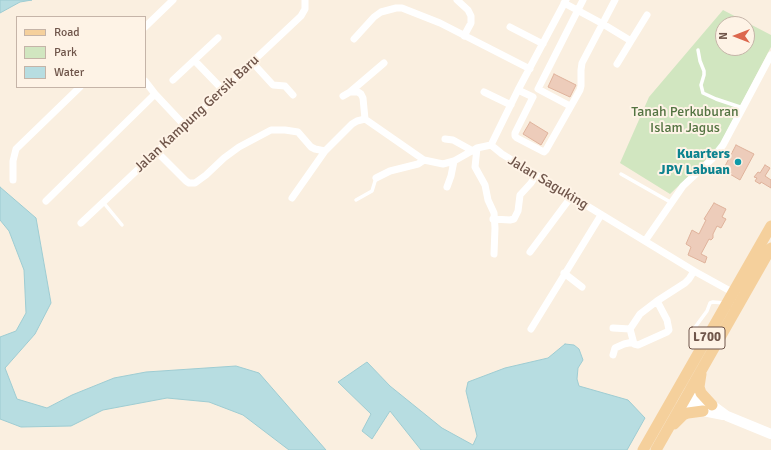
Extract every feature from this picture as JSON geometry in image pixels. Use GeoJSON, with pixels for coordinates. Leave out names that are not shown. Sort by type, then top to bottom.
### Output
{"type":"FeatureCollection","features":[{"type":"Feature","properties":{"kind":"main road","name":"L700"},"geometry":{"type":"LineString","coordinates":[[643,450],[771,226]]}},
{"type":"Feature","properties":{"kind":"main road","name":"L700"},"geometry":{"type":"LineString","coordinates":[[656,450],[771,248]]}},
{"type":"Feature","properties":{"kind":"main road"},"geometry":{"type":"LineString","coordinates":[[702,369],[699,387],[708,408]]}},
{"type":"Feature","properties":{"kind":"main road"},"geometry":{"type":"LineString","coordinates":[[675,393],[771,434]]}},
{"type":"Feature","properties":{"kind":"main road"},"geometry":{"type":"LineString","coordinates":[[666,433],[683,415],[708,408]]}},
{"type":"Feature","properties":{"kind":"street"},"geometry":{"type":"LineString","coordinates":[[146,26],[173,0]]}},
{"type":"Feature","properties":{"kind":"street","name":"Jalan Kampung Gersik Baru"},"geometry":{"type":"LineString","coordinates":[[81,223],[301,16],[305,9],[305,0]]}},
{"type":"Feature","properties":{"kind":"street"},"geometry":{"type":"LineString","coordinates":[[457,0],[468,10],[470,16],[470,23],[464,36]]}},
{"type":"Feature","properties":{"kind":"street"},"geometry":{"type":"LineString","coordinates":[[583,0],[515,133],[517,138],[544,152],[581,86],[582,63],[615,0]]}},
{"type":"Feature","properties":{"kind":"street"},"geometry":{"type":"LineString","coordinates":[[292,198],[325,151],[352,124],[357,121],[365,119],[424,160],[443,164],[454,161],[475,149],[492,145],[518,90],[565,2],[631,41]]}},
{"type":"Feature","properties":{"kind":"street"},"geometry":{"type":"LineString","coordinates":[[354,39],[374,17],[381,12],[396,8],[406,9],[440,23],[530,69]]}},
{"type":"Feature","properties":{"kind":"street"},"geometry":{"type":"LineString","coordinates":[[617,64],[648,15]]}},
{"type":"Feature","properties":{"kind":"street"},"geometry":{"type":"LineString","coordinates":[[510,27],[543,44]]}},
{"type":"Feature","properties":{"kind":"street"},"geometry":{"type":"LineString","coordinates":[[173,80],[218,38]]}},
{"type":"Feature","properties":{"kind":"street"},"geometry":{"type":"LineString","coordinates":[[644,241],[683,186],[718,152],[771,55]]}},
{"type":"Feature","properties":{"kind":"street"},"geometry":{"type":"LineString","coordinates":[[195,61],[223,90]]}},
{"type":"Feature","properties":{"kind":"street"},"geometry":{"type":"LineString","coordinates":[[252,62],[273,85],[285,86],[293,95]]}},
{"type":"Feature","properties":{"kind":"street"},"geometry":{"type":"LineString","coordinates":[[343,96],[350,92],[384,63]]}},
{"type":"Feature","properties":{"kind":"street"},"geometry":{"type":"LineString","coordinates":[[146,82],[185,126]]}},
{"type":"Feature","properties":{"kind":"street"},"geometry":{"type":"LineString","coordinates":[[13,180],[13,161],[16,149],[79,88]]}},
{"type":"Feature","properties":{"kind":"street"},"geometry":{"type":"LineString","coordinates":[[538,89],[570,106]]}},
{"type":"Feature","properties":{"kind":"street"},"geometry":{"type":"LineString","coordinates":[[518,90],[533,97]]}},
{"type":"Feature","properties":{"kind":"street"},"geometry":{"type":"LineString","coordinates":[[350,92],[358,92],[361,94],[363,98],[365,119]]}},
{"type":"Feature","properties":{"kind":"street"},"geometry":{"type":"LineString","coordinates":[[484,92],[511,105]]}},
{"type":"Feature","properties":{"kind":"street"},"geometry":{"type":"LineString","coordinates":[[46,201],[155,94]]}},
{"type":"Feature","properties":{"kind":"street"},"geometry":{"type":"LineString","coordinates":[[157,152],[186,181],[189,183],[195,183],[206,176],[224,158],[240,147],[271,130],[298,132],[311,147],[325,151]]}},
{"type":"Feature","properties":{"kind":"street"},"geometry":{"type":"LineString","coordinates":[[445,139],[453,140],[475,149]]}},
{"type":"Feature","properties":{"kind":"street","name":"Jalan Saguking"},"geometry":{"type":"LineString","coordinates":[[492,145],[502,154],[571,197],[694,271],[732,292]]}},
{"type":"Feature","properties":{"kind":"street"},"geometry":{"type":"LineString","coordinates":[[475,149],[475,167],[485,185],[488,200],[494,213],[494,254]]}},
{"type":"Feature","properties":{"kind":"street"},"geometry":{"type":"LineString","coordinates":[[376,178],[390,171],[414,166],[424,160]]}},
{"type":"Feature","properties":{"kind":"street"},"geometry":{"type":"LineString","coordinates":[[447,187],[454,161]]}},
{"type":"Feature","properties":{"kind":"street"},"geometry":{"type":"LineString","coordinates":[[494,219],[514,219],[518,211],[520,195],[536,175]]}},
{"type":"Feature","properties":{"kind":"street"},"geometry":{"type":"LineString","coordinates":[[530,252],[571,197]]}},
{"type":"Feature","properties":{"kind":"street"},"geometry":{"type":"LineString","coordinates":[[531,329],[601,214]]}},
{"type":"Feature","properties":{"kind":"street"},"geometry":{"type":"LineString","coordinates":[[633,342],[630,329],[640,314],[685,283],[694,271]]}},
{"type":"Feature","properties":{"kind":"street"},"geometry":{"type":"LineString","coordinates":[[564,273],[582,286]]}},
{"type":"Feature","properties":{"kind":"street"},"geometry":{"type":"LineString","coordinates":[[732,292],[741,292],[748,288]]}},
{"type":"Feature","properties":{"kind":"street"},"geometry":{"type":"LineString","coordinates":[[613,355],[615,348],[633,342],[634,344],[638,345],[669,330],[667,320],[657,301]]}},
{"type":"Feature","properties":{"kind":"street"},"geometry":{"type":"LineString","coordinates":[[613,328],[630,329]]}},
{"type":"Feature","properties":{"kind":"lane"},"geometry":{"type":"LineString","coordinates":[[698,50],[700,61],[704,70],[701,85],[703,93],[743,108]]}},
{"type":"Feature","properties":{"kind":"lane"},"geometry":{"type":"LineString","coordinates":[[621,174],[672,203]]}},
{"type":"Feature","properties":{"kind":"lane"},"geometry":{"type":"LineString","coordinates":[[356,200],[372,191],[376,178]]}},
{"type":"Feature","properties":{"kind":"lane"},"geometry":{"type":"LineString","coordinates":[[103,202],[122,225]]}},
{"type":"Feature","properties":{"kind":"lane"},"geometry":{"type":"LineString","coordinates":[[704,342],[693,334],[693,330],[706,312],[708,305],[711,302],[726,304]]}},
{"type":"Feature","properties":{"kind":"green space","name":"Tanah Perkuburan Islam Jagus"},"geometry":{"type":"Polygon","coordinates":[[[723,10],[735,16],[718,16],[723,10]]]}},
{"type":"Feature","properties":{"kind":"green space","name":"Tanah Perkuburan Islam Jagus"},"geometry":{"type":"Polygon","coordinates":[[[715,19],[715,56],[755,56],[755,27],[771,35],[771,47],[718,148],[670,194],[620,163],[649,97],[715,19]]]}},
{"type":"Feature","properties":{"kind":"water"},"geometry":{"type":"Polygon","coordinates":[[[0,0],[32,0],[20,2],[0,13],[0,0]]]}},
{"type":"Feature","properties":{"kind":"water"},"geometry":{"type":"Polygon","coordinates":[[[0,187],[36,218],[51,303],[35,334],[5,368],[17,399],[47,408],[72,395],[114,378],[146,372],[236,366],[259,373],[326,450],[289,450],[243,415],[209,402],[167,398],[103,410],[71,426],[21,427],[0,419],[0,337],[16,331],[26,313],[24,270],[9,231],[0,220],[0,187]]]}},
{"type":"Feature","properties":{"kind":"water"},"geometry":{"type":"Polygon","coordinates":[[[565,344],[574,345],[579,349],[583,360],[578,368],[577,379],[579,386],[628,400],[645,418],[627,450],[421,450],[390,411],[372,439],[362,431],[371,414],[338,382],[367,362],[390,386],[442,428],[473,445],[477,436],[466,391],[468,382],[505,368],[548,358],[565,344]]]}},
{"type":"Feature","properties":{"kind":"building"},"geometry":{"type":"Polygon","coordinates":[[[554,74],[576,85],[570,97],[548,87],[554,74]]]}},
{"type":"Feature","properties":{"kind":"building"},"geometry":{"type":"Polygon","coordinates":[[[530,122],[548,133],[541,145],[523,134],[530,122]]]}},
{"type":"Feature","properties":{"kind":"building","name":"Kuarters JPV Labuan"},"geometry":{"type":"Polygon","coordinates":[[[736,145],[754,154],[740,180],[723,170],[736,145]]]}},
{"type":"Feature","properties":{"kind":"building","name":"Kuarters JPV Labuan"},"geometry":{"type":"Polygon","coordinates":[[[765,165],[770,168],[765,176],[771,180],[771,188],[761,182],[760,184],[755,181],[757,178],[754,177],[758,172],[760,173],[765,165]]]}},
{"type":"Feature","properties":{"kind":"building"},"geometry":{"type":"Polygon","coordinates":[[[714,203],[726,209],[722,217],[726,219],[721,228],[717,226],[713,234],[713,238],[711,240],[709,239],[701,254],[707,257],[705,263],[688,255],[691,247],[686,244],[692,230],[699,234],[706,220],[704,219],[714,203]]]}},
{"type":"Feature","properties":{"kind":"place","name":"Kuarters JPV Labuan"},"geometry":{"type":"Point","coordinates":[738,162]}}]}
